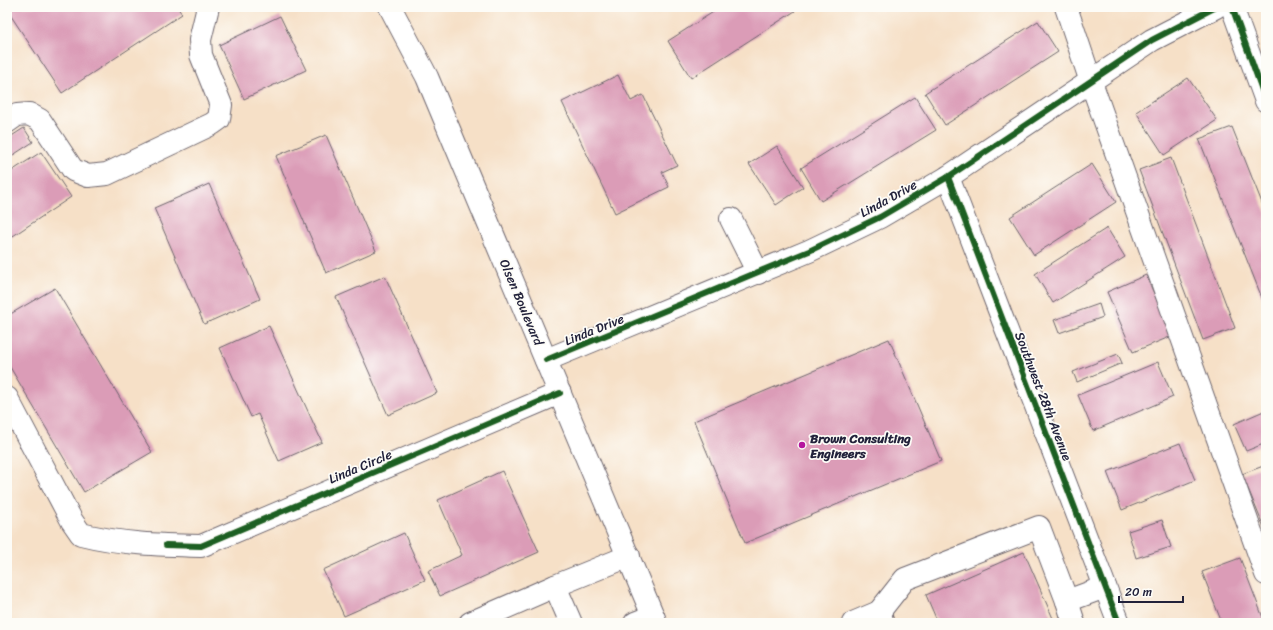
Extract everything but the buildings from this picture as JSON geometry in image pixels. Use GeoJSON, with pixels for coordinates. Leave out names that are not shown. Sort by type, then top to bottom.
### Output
{"type":"FeatureCollection","features":[{"type":"Feature","properties":{"kind":"street"},"geometry":{"type":"LineString","coordinates":[[7,122],[17,115],[29,114],[40,120],[73,170],[88,176],[107,174],[212,124],[219,118],[221,105],[201,55],[200,40],[208,7]]}},
{"type":"Feature","properties":{"kind":"street","name":"Olsen Boulevard"},"geometry":{"type":"LineString","coordinates":[[390,7],[427,76],[629,556],[648,621]]}},
{"type":"Feature","properties":{"kind":"street"},"geometry":{"type":"LineString","coordinates":[[1066,7],[1091,82],[1266,574]]}},
{"type":"Feature","properties":{"kind":"street","name":"Linda Drive"},"geometry":{"type":"LineString","coordinates":[[546,360],[758,273],[809,251],[880,217],[948,177],[1152,40],[1216,7]]}},
{"type":"Feature","properties":{"kind":"street"},"geometry":{"type":"LineString","coordinates":[[1232,7],[1266,101]]}},
{"type":"Feature","properties":{"kind":"street","name":"Southwest 28th Avenue"},"geometry":{"type":"LineString","coordinates":[[948,177],[1119,623]]}},
{"type":"Feature","properties":{"kind":"street"},"geometry":{"type":"LineString","coordinates":[[731,219],[758,273]]}},
{"type":"Feature","properties":{"kind":"street","name":"Linda Circle"},"geometry":{"type":"LineString","coordinates":[[7,398],[72,521],[82,534],[100,538],[166,545],[201,546],[560,393]]}},
{"type":"Feature","properties":{"kind":"street"},"geometry":{"type":"LineString","coordinates":[[853,623],[881,618],[905,579],[1039,527],[1067,600],[1074,623]]}},
{"type":"Feature","properties":{"kind":"street"},"geometry":{"type":"LineString","coordinates":[[470,623],[629,556]]}},
{"type":"Feature","properties":{"kind":"street"},"geometry":{"type":"LineString","coordinates":[[555,586],[571,623]]}},
{"type":"Feature","properties":{"kind":"street"},"geometry":{"type":"LineString","coordinates":[[1067,600],[1105,587]]}},
{"type":"Feature","properties":{"kind":"cycle path"},"geometry":{"type":"LineString","coordinates":[[546,360],[809,251],[880,217],[948,177],[1152,40],[1216,7]]}},
{"type":"Feature","properties":{"kind":"cycle path"},"geometry":{"type":"LineString","coordinates":[[1232,7],[1266,101]]}},
{"type":"Feature","properties":{"kind":"cycle path"},"geometry":{"type":"LineString","coordinates":[[948,177],[1119,623]]}},
{"type":"Feature","properties":{"kind":"cycle path"},"geometry":{"type":"LineString","coordinates":[[166,545],[201,546],[560,393]]}},
{"type":"Feature","properties":{"kind":"place","name":"Brown Consulting Engineers"},"geometry":{"type":"Point","coordinates":[802,445]}}]}
